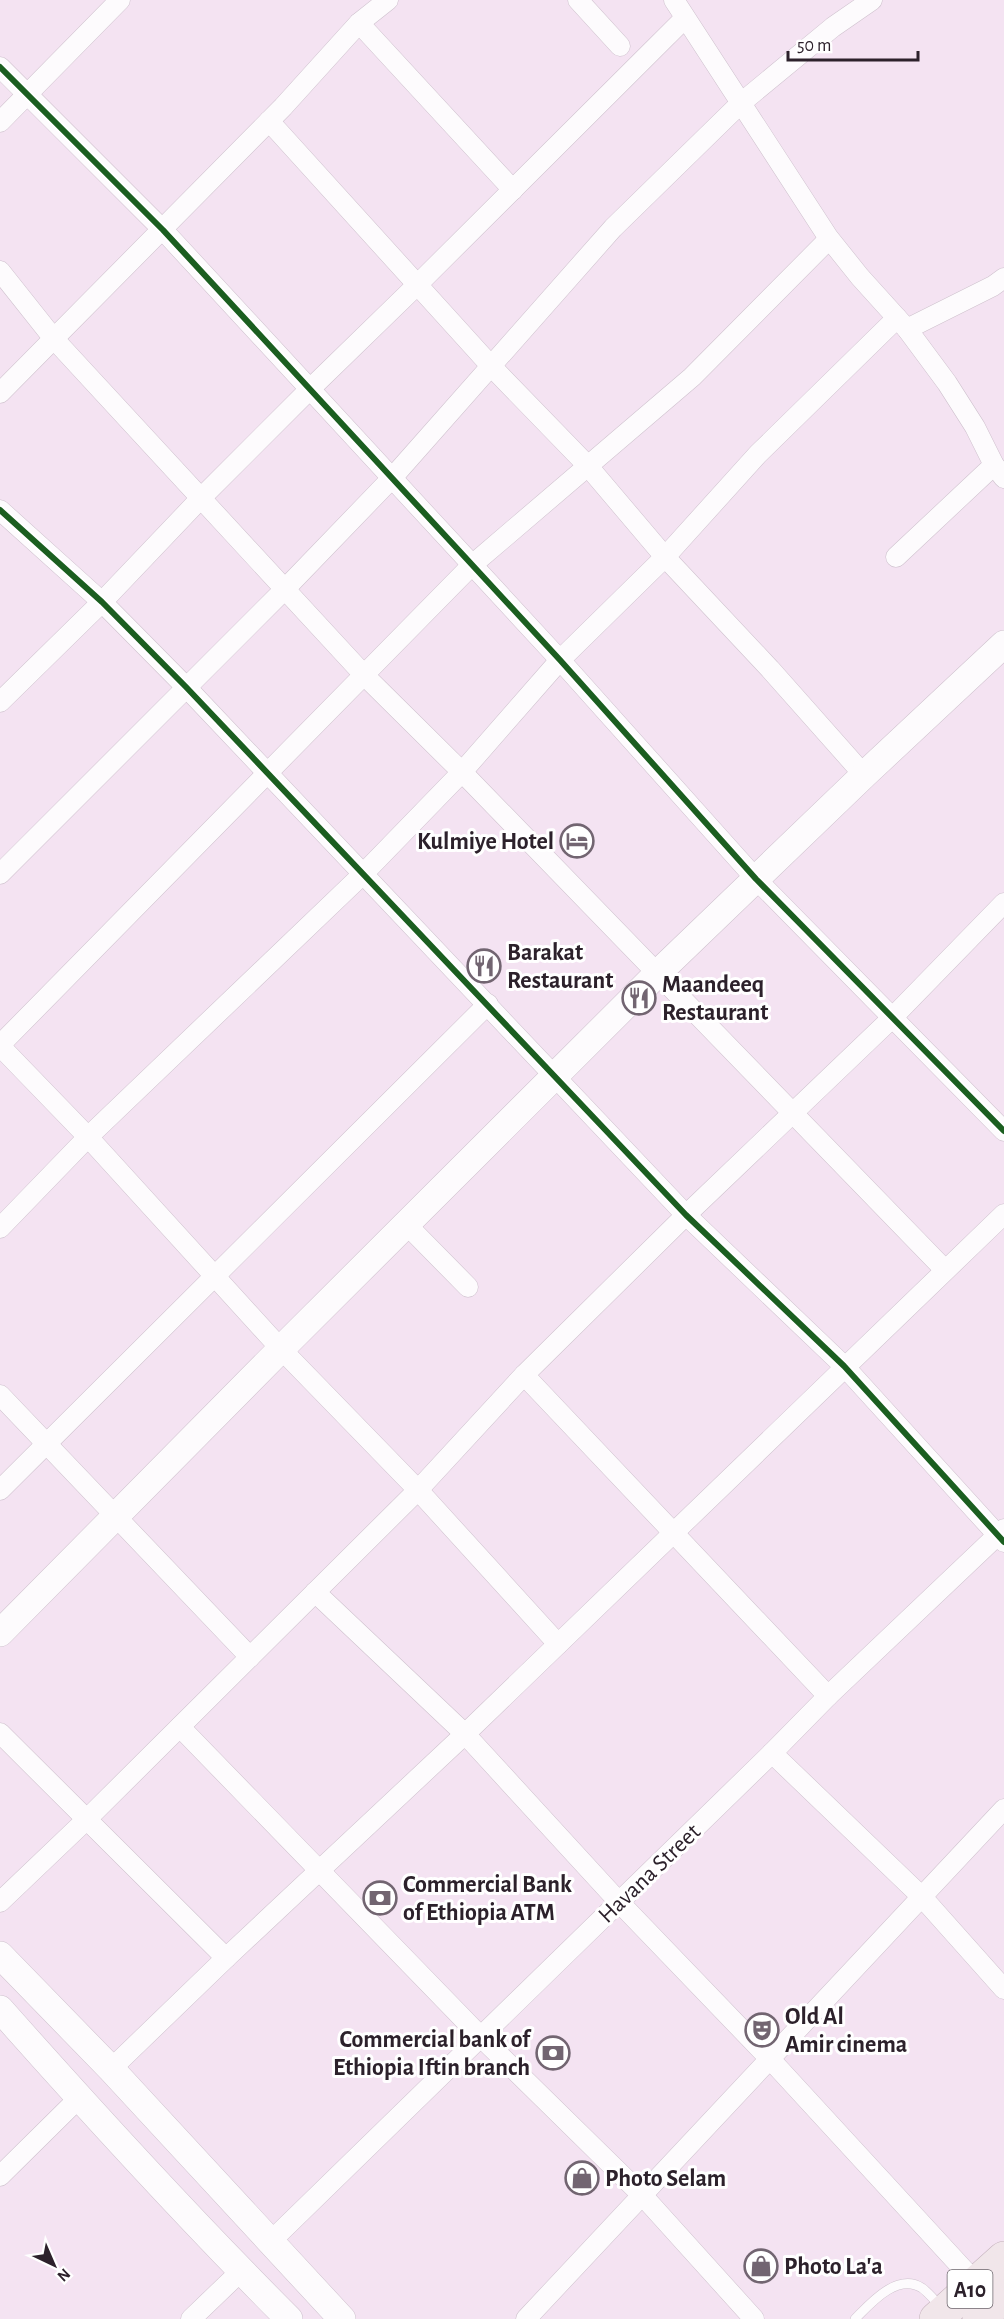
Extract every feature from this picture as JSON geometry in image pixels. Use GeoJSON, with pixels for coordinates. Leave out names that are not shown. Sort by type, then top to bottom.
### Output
{"type":"FeatureCollection","features":[{"type":"Feature","properties":{"kind":"highway","name":"A10"},"geometry":{"type":"LineString","coordinates":[[941,2315],[992,2301],[1004,2258]]}},
{"type":"Feature","properties":{"kind":"street"},"geometry":{"type":"LineString","coordinates":[[0,122],[120,0]]}},
{"type":"Feature","properties":{"kind":"street"},"geometry":{"type":"LineString","coordinates":[[0,393],[269,122],[359,23],[388,0]]}},
{"type":"Feature","properties":{"kind":"street"},"geometry":{"type":"LineString","coordinates":[[578,0],[620,46]]}},
{"type":"Feature","properties":{"kind":"street"},"geometry":{"type":"LineString","coordinates":[[674,0],[830,240],[902,324],[947,383],[975,427],[999,472],[896,557]]}},
{"type":"Feature","properties":{"kind":"street"},"geometry":{"type":"LineString","coordinates":[[0,874],[284,590],[392,478],[613,228],[741,103],[833,27],[872,0]]}},
{"type":"Feature","properties":{"kind":"street"},"geometry":{"type":"LineString","coordinates":[[0,702],[102,602],[309,389],[417,285],[685,18]]}},
{"type":"Feature","properties":{"kind":"street"},"geometry":{"type":"LineString","coordinates":[[359,23],[513,190]]}},
{"type":"Feature","properties":{"kind":"street"},"geometry":{"type":"LineString","coordinates":[[0,67],[163,230],[560,660],[756,879],[1004,1131]]}},
{"type":"Feature","properties":{"kind":"street"},"geometry":{"type":"LineString","coordinates":[[269,122],[490,366],[586,465],[665,557],[770,669],[864,775]]}},
{"type":"Feature","properties":{"kind":"street"},"geometry":{"type":"LineString","coordinates":[[558,1644],[418,1490],[281,1349],[88,1137],[0,1046],[472,565],[586,465],[692,377],[830,240]]}},
{"type":"Feature","properties":{"kind":"street"},"geometry":{"type":"LineString","coordinates":[[0,271],[54,339],[365,676],[462,772],[945,1270]]}},
{"type":"Feature","properties":{"kind":"street"},"geometry":{"type":"LineString","coordinates":[[0,1228],[88,1137],[364,873],[462,772],[560,660],[665,557],[758,454],[902,324],[1000,287]]}},
{"type":"Feature","properties":{"kind":"street"},"geometry":{"type":"LineString","coordinates":[[0,510],[102,602],[186,687],[686,1215],[844,1366],[1002,1536]]}},
{"type":"Feature","properties":{"kind":"street"},"geometry":{"type":"LineString","coordinates":[[0,1633],[658,973],[1004,644]]}},
{"type":"Feature","properties":{"kind":"street"},"geometry":{"type":"LineString","coordinates":[[0,1902],[86,1820],[418,1490],[525,1375],[686,1215],[891,1018],[1004,903]]}},
{"type":"Feature","properties":{"kind":"street"},"geometry":{"type":"LineString","coordinates":[[0,1490],[488,1004]]}},
{"type":"Feature","properties":{"kind":"street"},"geometry":{"type":"LineString","coordinates":[[111,2069],[465,1734],[1004,1214]]}},
{"type":"Feature","properties":{"kind":"street"},"geometry":{"type":"LineString","coordinates":[[406,1224],[468,1287]]}},
{"type":"Feature","properties":{"kind":"street"},"geometry":{"type":"LineString","coordinates":[[525,1375],[828,1696]]}},
{"type":"Feature","properties":{"kind":"street"},"geometry":{"type":"LineString","coordinates":[[0,1395],[250,1657]]}},
{"type":"Feature","properties":{"kind":"street","name":"Havana Street"},"geometry":{"type":"LineString","coordinates":[[269,2243],[772,1754],[828,1696],[1002,1536]]}},
{"type":"Feature","properties":{"kind":"street"},"geometry":{"type":"LineString","coordinates":[[315,1592],[465,1734],[619,1902],[770,2059],[992,2301]]}},
{"type":"Feature","properties":{"kind":"street"},"geometry":{"type":"LineString","coordinates":[[180,1726],[480,2036],[643,2196],[754,2319]]}},
{"type":"Feature","properties":{"kind":"street"},"geometry":{"type":"LineString","coordinates":[[0,1733],[226,1958]]}},
{"type":"Feature","properties":{"kind":"street"},"geometry":{"type":"LineString","coordinates":[[772,1754],[922,1897],[1004,1989]]}},
{"type":"Feature","properties":{"kind":"street"},"geometry":{"type":"LineString","coordinates":[[526,2319],[1004,1809]]}},
{"type":"Feature","properties":{"kind":"street"},"geometry":{"type":"LineString","coordinates":[[0,1955],[111,2069],[269,2243],[342,2319]]}},
{"type":"Feature","properties":{"kind":"street"},"geometry":{"type":"LineString","coordinates":[[0,2009],[79,2098],[241,2271],[290,2319]]}},
{"type":"Feature","properties":{"kind":"street"},"geometry":{"type":"LineString","coordinates":[[0,2176],[79,2098]]}},
{"type":"Feature","properties":{"kind":"street"},"geometry":{"type":"LineString","coordinates":[[191,2319],[241,2271]]}},
{"type":"Feature","properties":{"kind":"lane"},"geometry":{"type":"LineString","coordinates":[[855,2319],[880,2294],[900,2284],[920,2286],[941,2315]]}},
{"type":"Feature","properties":{"kind":"cycle path"},"geometry":{"type":"LineString","coordinates":[[0,67],[163,230],[560,660],[756,879],[1004,1131]]}},
{"type":"Feature","properties":{"kind":"cycle path"},"geometry":{"type":"LineString","coordinates":[[0,510],[102,602],[186,687],[686,1215],[844,1366],[1004,1542]]}},
{"type":"Feature","properties":{"kind":"place","name":"Kulmiye Hotel"},"geometry":{"type":"Point","coordinates":[577,841]}},
{"type":"Feature","properties":{"kind":"place","name":"Barakat Restaurant"},"geometry":{"type":"Point","coordinates":[484,966]}},
{"type":"Feature","properties":{"kind":"place","name":"Maandeeq Restaurant"},"geometry":{"type":"Point","coordinates":[639,998]}},
{"type":"Feature","properties":{"kind":"place","name":"Commercial Bank of Ethiopia ATM"},"geometry":{"type":"Point","coordinates":[380,1898]}},
{"type":"Feature","properties":{"kind":"place","name":"Old Al Amir cinema"},"geometry":{"type":"Point","coordinates":[762,2030]}},
{"type":"Feature","properties":{"kind":"place","name":"Commercial bank of Ethiopia Iftin branch"},"geometry":{"type":"Point","coordinates":[553,2053]}},
{"type":"Feature","properties":{"kind":"place","name":"Photo Selam"},"geometry":{"type":"Point","coordinates":[582,2178]}},
{"type":"Feature","properties":{"kind":"place","name":"Photo La'a"},"geometry":{"type":"Point","coordinates":[761,2266]}}]}
